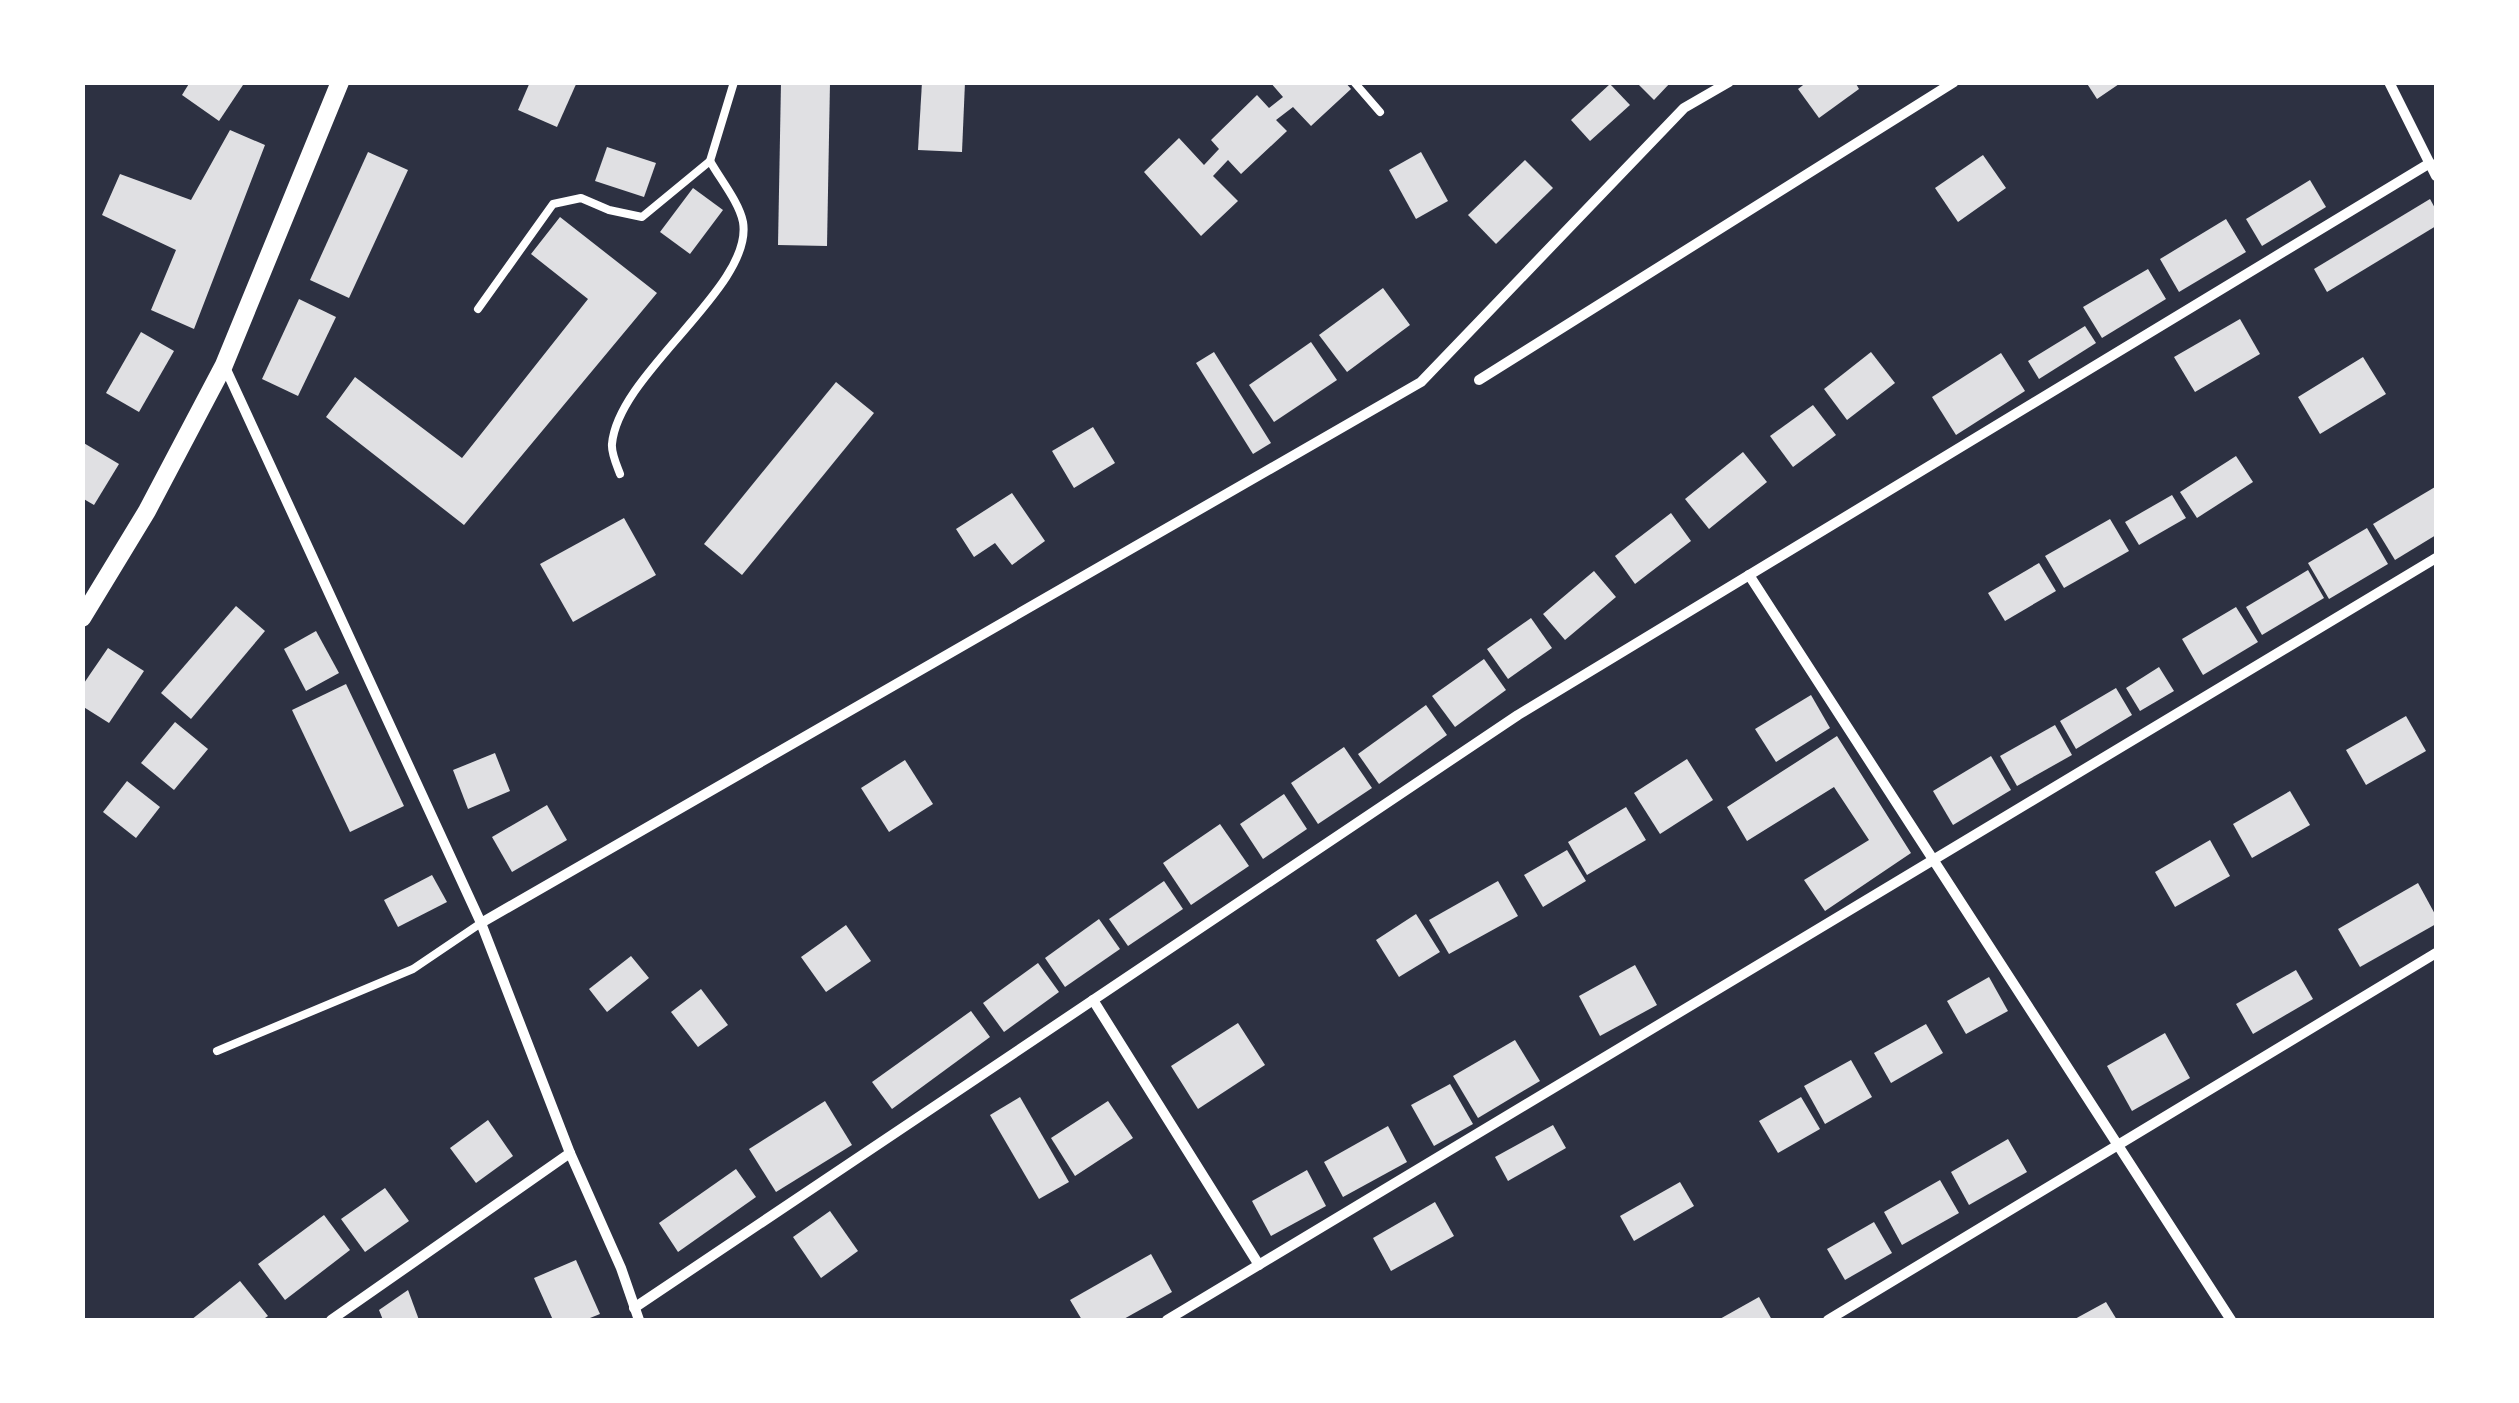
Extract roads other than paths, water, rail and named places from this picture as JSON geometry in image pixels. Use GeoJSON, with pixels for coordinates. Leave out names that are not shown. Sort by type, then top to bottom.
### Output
{"type":"FeatureCollection","features":[{"type":"Feature","properties":{"kind":"street"},"geometry":{"type":"LineString","coordinates":[[82,618],[147,511],[224,365],[340,82]]}},
{"type":"Feature","properties":{"kind":"street"},"geometry":{"type":"LineString","coordinates":[[481,923],[1421,382],[1684,108],[1730,82]]}},
{"type":"Feature","properties":{"kind":"street"},"geometry":{"type":"LineString","coordinates":[[1479,380],[1954,82]]}},
{"type":"Feature","properties":{"kind":"street"},"geometry":{"type":"LineString","coordinates":[[2389,82],[2436,176]]}},
{"type":"Feature","properties":{"kind":"street"},"geometry":{"type":"LineString","coordinates":[[634,1308],[1518,715],[2430,163]]}},
{"type":"Feature","properties":{"kind":"street"},"geometry":{"type":"LineString","coordinates":[[224,365],[481,923],[570,1153],[621,1268],[638,1320]]}},
{"type":"Feature","properties":{"kind":"street"},"geometry":{"type":"LineString","coordinates":[[1167,1320],[2436,558]]}},
{"type":"Feature","properties":{"kind":"street"},"geometry":{"type":"LineString","coordinates":[[1750,575],[2231,1320]]}},
{"type":"Feature","properties":{"kind":"street"},"geometry":{"type":"LineString","coordinates":[[1828,1320],[2436,953]]}},
{"type":"Feature","properties":{"kind":"street"},"geometry":{"type":"LineString","coordinates":[[1093,1000],[1260,1265]]}},
{"type":"Feature","properties":{"kind":"street"},"geometry":{"type":"LineString","coordinates":[[332,1320],[570,1153]]}},
{"type":"Feature","properties":{"kind":"lane"},"geometry":{"type":"LineString","coordinates":[[478,309],[553,204],[581,198],[609,210],[642,217],[710,160],[734,82]]}},
{"type":"Feature","properties":{"kind":"lane"},"geometry":{"type":"LineString","coordinates":[[1354,82],[1380,112]]}},
{"type":"Feature","properties":{"kind":"lane"},"geometry":{"type":"LineString","coordinates":[[620,474],[611,446],[628,401],[725,278],[743,249],[742,220],[710,160]]}},
{"type":"Feature","properties":{"kind":"lane"},"geometry":{"type":"LineString","coordinates":[[217,1052],[412,969],[481,923]]}}]}
